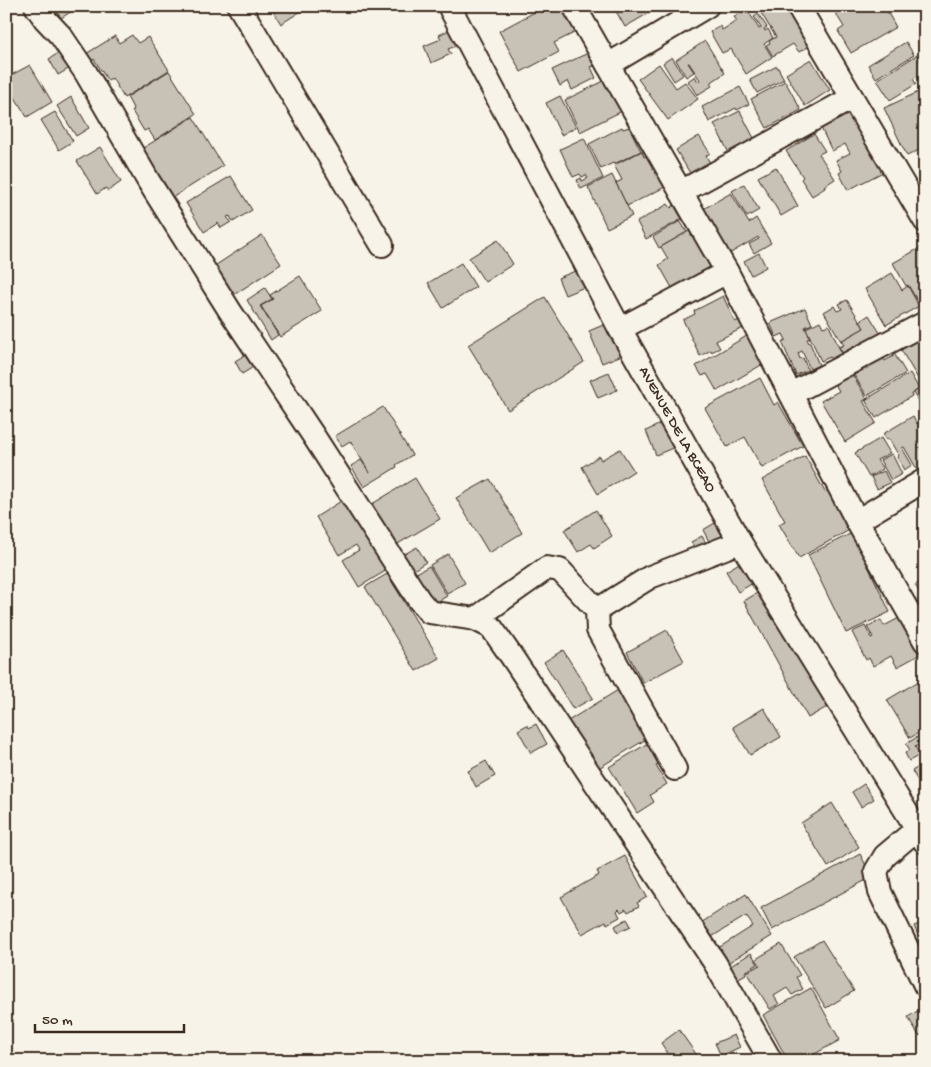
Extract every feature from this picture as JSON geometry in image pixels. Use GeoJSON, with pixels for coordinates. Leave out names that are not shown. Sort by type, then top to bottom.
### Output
{"type":"FeatureCollection","features":[{"type":"Feature","properties":{"kind":"street"},"geometry":{"type":"LineString","coordinates":[[36,6],[61,36],[86,73],[149,182],[230,312],[313,435],[419,600],[429,612],[475,619],[491,627],[715,963],[771,1061]]}},
{"type":"Feature","properties":{"kind":"street"},"geometry":{"type":"LineString","coordinates":[[239,6],[382,245]]}},
{"type":"Feature","properties":{"kind":"street","name":"AVENUE DE LA BCEAO"},"geometry":{"type":"LineString","coordinates":[[449,6],[620,330],[740,542],[922,832]]}},
{"type":"Feature","properties":{"kind":"street"},"geometry":{"type":"LineString","coordinates":[[574,6],[727,272],[857,521],[925,641]]}},
{"type":"Feature","properties":{"kind":"street"},"geometry":{"type":"LineString","coordinates":[[608,65],[707,6]]}},
{"type":"Feature","properties":{"kind":"street"},"geometry":{"type":"LineString","coordinates":[[798,6],[925,222]]}},
{"type":"Feature","properties":{"kind":"street"},"geometry":{"type":"LineString","coordinates":[[681,192],[852,98]]}},
{"type":"Feature","properties":{"kind":"street"},"geometry":{"type":"LineString","coordinates":[[620,330],[727,272]]}},
{"type":"Feature","properties":{"kind":"street"},"geometry":{"type":"LineString","coordinates":[[791,394],[925,323]]}},
{"type":"Feature","properties":{"kind":"street"},"geometry":{"type":"LineString","coordinates":[[857,521],[925,480]]}},
{"type":"Feature","properties":{"kind":"street"},"geometry":{"type":"LineString","coordinates":[[597,610],[650,577],[740,542]]}},
{"type":"Feature","properties":{"kind":"street"},"geometry":{"type":"LineString","coordinates":[[475,619],[547,568],[560,570],[597,610],[598,630],[676,769]]}},
{"type":"Feature","properties":{"kind":"street"},"geometry":{"type":"LineString","coordinates":[[922,832],[885,856],[876,871],[880,892],[925,985]]}},
{"type":"Feature","properties":{"kind":"building"},"geometry":{"type":"Polygon","coordinates":[[[54,6],[80,6],[61,18],[54,6]]]}},
{"type":"Feature","properties":{"kind":"building"},"geometry":{"type":"Polygon","coordinates":[[[270,6],[309,6],[281,24],[270,6]]]}},
{"type":"Feature","properties":{"kind":"building"},"geometry":{"type":"Polygon","coordinates":[[[546,6],[570,6],[582,29],[554,43],[559,52],[521,72],[499,31],[546,6]]]}},
{"type":"Feature","properties":{"kind":"building"},"geometry":{"type":"Polygon","coordinates":[[[613,6],[652,6],[654,10],[625,27],[613,6]]]}},
{"type":"Feature","properties":{"kind":"building"},"geometry":{"type":"Polygon","coordinates":[[[771,6],[786,6],[801,30],[815,43],[799,52],[793,44],[773,56],[766,45],[776,37],[761,13],[771,6]]]}},
{"type":"Feature","properties":{"kind":"building"},"geometry":{"type":"Polygon","coordinates":[[[831,6],[884,6],[896,27],[851,53],[838,31],[844,27],[831,6]]]}},
{"type":"Feature","properties":{"kind":"building"},"geometry":{"type":"Polygon","coordinates":[[[747,9],[759,29],[761,28],[754,17],[758,14],[767,27],[764,29],[765,31],[768,29],[773,38],[764,44],[772,57],[746,74],[731,49],[722,53],[710,32],[720,26],[722,30],[737,21],[734,17],[747,9]]]}},
{"type":"Feature","properties":{"kind":"building"},"geometry":{"type":"Polygon","coordinates":[[[449,30],[456,46],[448,49],[451,54],[431,63],[424,46],[441,39],[439,35],[449,30]]]}},
{"type":"Feature","properties":{"kind":"building"},"geometry":{"type":"Polygon","coordinates":[[[132,35],[138,43],[148,37],[169,70],[124,98],[112,78],[108,81],[94,59],[90,62],[81,57],[115,36],[119,43],[132,35]]]}},
{"type":"Feature","properties":{"kind":"building"},"geometry":{"type":"Polygon","coordinates":[[[705,41],[725,73],[710,83],[712,86],[697,95],[688,81],[695,76],[698,82],[700,80],[689,63],[694,72],[686,77],[676,60],[705,41]]]}},
{"type":"Feature","properties":{"kind":"building"},"geometry":{"type":"Polygon","coordinates":[[[906,42],[914,55],[876,78],[868,65],[906,42]]]}},
{"type":"Feature","properties":{"kind":"building"},"geometry":{"type":"Polygon","coordinates":[[[65,49],[75,65],[58,75],[49,59],[65,49]]]}},
{"type":"Feature","properties":{"kind":"building"},"geometry":{"type":"Polygon","coordinates":[[[588,53],[594,66],[591,67],[596,78],[572,90],[568,81],[560,86],[552,70],[588,53]]]}},
{"type":"Feature","properties":{"kind":"building"},"geometry":{"type":"Polygon","coordinates":[[[917,55],[925,72],[913,79],[916,84],[890,100],[877,80],[917,55]]]}},
{"type":"Feature","properties":{"kind":"building"},"geometry":{"type":"Polygon","coordinates":[[[672,57],[683,75],[674,81],[663,63],[672,57]]]}},
{"type":"Feature","properties":{"kind":"building"},"geometry":{"type":"Polygon","coordinates":[[[811,59],[830,90],[805,106],[786,74],[811,59]]]}},
{"type":"Feature","properties":{"kind":"building"},"geometry":{"type":"Polygon","coordinates":[[[659,64],[676,88],[685,82],[698,99],[668,120],[638,79],[659,64]]]}},
{"type":"Feature","properties":{"kind":"building"},"geometry":{"type":"Polygon","coordinates":[[[30,65],[52,102],[27,117],[6,83],[6,78],[30,65]]]}},
{"type":"Feature","properties":{"kind":"building"},"geometry":{"type":"Polygon","coordinates":[[[777,66],[784,79],[757,93],[750,80],[777,66]]]}},
{"type":"Feature","properties":{"kind":"building"},"geometry":{"type":"Polygon","coordinates":[[[169,71],[196,114],[155,140],[148,129],[144,131],[132,111],[134,110],[127,97],[169,71]]]}},
{"type":"Feature","properties":{"kind":"building"},"geometry":{"type":"Polygon","coordinates":[[[610,78],[626,109],[580,132],[565,100],[610,78]]]}},
{"type":"Feature","properties":{"kind":"building"},"geometry":{"type":"Polygon","coordinates":[[[785,81],[801,110],[767,128],[751,99],[785,81]]]}},
{"type":"Feature","properties":{"kind":"building"},"geometry":{"type":"Polygon","coordinates":[[[740,87],[749,104],[737,110],[736,108],[709,122],[702,107],[740,87]]]}},
{"type":"Feature","properties":{"kind":"building"},"geometry":{"type":"Polygon","coordinates":[[[925,89],[925,147],[907,156],[884,108],[925,89]]]}},
{"type":"Feature","properties":{"kind":"building"},"geometry":{"type":"Polygon","coordinates":[[[560,96],[576,127],[561,135],[546,103],[560,96]]]}},
{"type":"Feature","properties":{"kind":"building"},"geometry":{"type":"Polygon","coordinates":[[[71,97],[89,128],[76,136],[57,106],[71,97]]]}},
{"type":"Feature","properties":{"kind":"building"},"geometry":{"type":"Polygon","coordinates":[[[740,111],[758,146],[732,159],[714,124],[740,111]]]}},
{"type":"Feature","properties":{"kind":"building"},"geometry":{"type":"Polygon","coordinates":[[[55,112],[73,141],[59,150],[41,120],[55,112]]]}},
{"type":"Feature","properties":{"kind":"building"},"geometry":{"type":"Polygon","coordinates":[[[853,112],[883,172],[848,190],[839,173],[842,171],[836,160],[850,153],[845,144],[832,151],[821,128],[853,112]]]}},
{"type":"Feature","properties":{"kind":"building"},"geometry":{"type":"Polygon","coordinates":[[[193,117],[223,166],[170,199],[140,150],[193,117]]]}},
{"type":"Feature","properties":{"kind":"building"},"geometry":{"type":"Polygon","coordinates":[[[622,127],[623,129],[629,127],[641,151],[601,169],[589,144],[622,127]]]}},
{"type":"Feature","properties":{"kind":"building"},"geometry":{"type":"Polygon","coordinates":[[[814,134],[825,151],[819,154],[835,179],[812,196],[801,179],[803,177],[786,151],[814,134]]]}},
{"type":"Feature","properties":{"kind":"building"},"geometry":{"type":"Polygon","coordinates":[[[699,136],[710,153],[706,156],[712,166],[696,183],[676,150],[699,136]]]}},
{"type":"Feature","properties":{"kind":"building"},"geometry":{"type":"Polygon","coordinates":[[[584,138],[603,178],[581,189],[577,180],[581,178],[582,181],[588,178],[586,175],[582,177],[580,174],[573,177],[560,149],[584,138]]]}},
{"type":"Feature","properties":{"kind":"building"},"geometry":{"type":"Polygon","coordinates":[[[100,147],[121,182],[108,191],[106,188],[97,194],[77,161],[100,147]]]}},
{"type":"Feature","properties":{"kind":"building"},"geometry":{"type":"Polygon","coordinates":[[[642,151],[644,157],[651,154],[667,186],[627,206],[616,183],[622,180],[614,165],[642,151]]]}},
{"type":"Feature","properties":{"kind":"building"},"geometry":{"type":"Polygon","coordinates":[[[776,167],[798,206],[781,216],[758,177],[776,167]]]}},
{"type":"Feature","properties":{"kind":"building"},"geometry":{"type":"Polygon","coordinates":[[[612,175],[632,216],[607,228],[588,187],[612,175]]]}},
{"type":"Feature","properties":{"kind":"building"},"geometry":{"type":"Polygon","coordinates":[[[231,176],[252,210],[233,222],[230,216],[227,217],[231,222],[221,228],[218,223],[204,232],[186,203],[231,176]]]}},
{"type":"Feature","properties":{"kind":"building"},"geometry":{"type":"Polygon","coordinates":[[[744,184],[759,210],[747,217],[732,191],[744,184]]]}},
{"type":"Feature","properties":{"kind":"building"},"geometry":{"type":"Polygon","coordinates":[[[731,193],[749,223],[756,218],[771,243],[754,253],[749,244],[759,239],[758,237],[729,254],[703,209],[731,193]]]}},
{"type":"Feature","properties":{"kind":"building"},"geometry":{"type":"Polygon","coordinates":[[[668,204],[671,208],[674,205],[682,219],[646,239],[637,222],[668,204]]]}},
{"type":"Feature","properties":{"kind":"building"},"geometry":{"type":"Polygon","coordinates":[[[680,221],[687,232],[659,248],[653,237],[680,221]]]}},
{"type":"Feature","properties":{"kind":"building"},"geometry":{"type":"Polygon","coordinates":[[[694,228],[713,271],[675,293],[659,265],[668,259],[661,247],[694,228]]]}},
{"type":"Feature","properties":{"kind":"building"},"geometry":{"type":"Polygon","coordinates":[[[262,235],[281,264],[232,296],[213,267],[262,235]]]}},
{"type":"Feature","properties":{"kind":"building"},"geometry":{"type":"Polygon","coordinates":[[[498,240],[513,264],[485,282],[469,258],[498,240]]]}},
{"type":"Feature","properties":{"kind":"building"},"geometry":{"type":"Polygon","coordinates":[[[925,245],[925,298],[924,296],[917,300],[908,285],[906,286],[893,263],[925,245]]]}},
{"type":"Feature","properties":{"kind":"building"},"geometry":{"type":"Polygon","coordinates":[[[759,253],[766,267],[751,275],[744,261],[759,253]]]}},
{"type":"Feature","properties":{"kind":"building"},"geometry":{"type":"Polygon","coordinates":[[[461,263],[476,287],[443,308],[428,283],[461,263]]]}},
{"type":"Feature","properties":{"kind":"building"},"geometry":{"type":"Polygon","coordinates":[[[580,269],[587,286],[565,295],[558,278],[580,269]]]}},
{"type":"Feature","properties":{"kind":"building"},"geometry":{"type":"Polygon","coordinates":[[[892,273],[902,290],[908,286],[919,306],[886,325],[865,289],[892,273]]]}},
{"type":"Feature","properties":{"kind":"building"},"geometry":{"type":"Polygon","coordinates":[[[300,276],[322,311],[280,337],[261,306],[273,299],[270,295],[300,276]]]}},
{"type":"Feature","properties":{"kind":"building"},"geometry":{"type":"Polygon","coordinates":[[[265,288],[272,299],[260,306],[278,335],[271,340],[247,300],[265,288]]]}},
{"type":"Feature","properties":{"kind":"building"},"geometry":{"type":"Polygon","coordinates":[[[723,296],[735,322],[741,319],[745,327],[716,341],[720,348],[700,356],[683,320],[695,314],[694,311],[723,296]]]}},
{"type":"Feature","properties":{"kind":"building"},"geometry":{"type":"Polygon","coordinates":[[[545,297],[584,362],[508,410],[468,345],[545,297]]]}},
{"type":"Feature","properties":{"kind":"building"},"geometry":{"type":"Polygon","coordinates":[[[847,300],[864,328],[841,341],[824,312],[834,306],[837,311],[842,309],[839,304],[847,300]]]}},
{"type":"Feature","properties":{"kind":"building"},"geometry":{"type":"Polygon","coordinates":[[[805,308],[812,324],[805,327],[810,338],[807,339],[819,365],[810,369],[802,351],[798,353],[800,359],[803,358],[808,370],[796,375],[782,342],[786,340],[783,334],[776,337],[770,323],[805,308]]]}},
{"type":"Feature","properties":{"kind":"building"},"geometry":{"type":"Polygon","coordinates":[[[869,315],[882,336],[845,357],[839,347],[844,345],[841,341],[864,328],[860,321],[869,315]]]}},
{"type":"Feature","properties":{"kind":"building"},"geometry":{"type":"Polygon","coordinates":[[[820,321],[823,327],[829,325],[844,359],[834,364],[830,357],[821,361],[806,328],[820,321]]]}},
{"type":"Feature","properties":{"kind":"building"},"geometry":{"type":"Polygon","coordinates":[[[608,323],[622,355],[602,363],[589,331],[608,323]]]}},
{"type":"Feature","properties":{"kind":"building"},"geometry":{"type":"Polygon","coordinates":[[[750,334],[760,351],[757,354],[763,364],[717,391],[707,374],[702,376],[696,366],[750,334]]]}},
{"type":"Feature","properties":{"kind":"building"},"geometry":{"type":"Polygon","coordinates":[[[925,336],[925,401],[920,404],[913,393],[923,387],[901,350],[925,336]]]}},
{"type":"Feature","properties":{"kind":"building"},"geometry":{"type":"Polygon","coordinates":[[[248,353],[255,366],[242,374],[235,361],[248,353]]]}},
{"type":"Feature","properties":{"kind":"building"},"geometry":{"type":"Polygon","coordinates":[[[895,355],[906,373],[867,396],[854,375],[883,358],[885,361],[895,355]]]}},
{"type":"Feature","properties":{"kind":"building"},"geometry":{"type":"Polygon","coordinates":[[[609,372],[617,390],[598,398],[590,380],[609,372]]]}},
{"type":"Feature","properties":{"kind":"building"},"geometry":{"type":"Polygon","coordinates":[[[910,373],[919,389],[911,394],[912,396],[876,418],[865,400],[910,373]]]}},
{"type":"Feature","properties":{"kind":"building"},"geometry":{"type":"Polygon","coordinates":[[[852,374],[867,399],[863,401],[876,423],[845,442],[821,401],[839,391],[835,384],[852,374]]]}},
{"type":"Feature","properties":{"kind":"building"},"geometry":{"type":"Polygon","coordinates":[[[760,378],[774,405],[778,402],[803,446],[762,468],[745,437],[727,447],[705,408],[760,378]]]}},
{"type":"Feature","properties":{"kind":"building"},"geometry":{"type":"Polygon","coordinates":[[[383,407],[412,455],[396,465],[397,467],[364,487],[351,466],[361,460],[370,473],[350,441],[342,446],[335,436],[383,407]]]}},
{"type":"Feature","properties":{"kind":"building"},"geometry":{"type":"Polygon","coordinates":[[[913,416],[917,424],[925,419],[925,467],[918,471],[904,447],[902,448],[912,465],[904,470],[897,457],[899,456],[889,439],[887,440],[883,434],[913,416]]]}},
{"type":"Feature","properties":{"kind":"building"},"geometry":{"type":"Polygon","coordinates":[[[664,422],[675,447],[656,455],[646,431],[664,422]]]}},
{"type":"Feature","properties":{"kind":"building"},"geometry":{"type":"Polygon","coordinates":[[[881,438],[890,453],[877,460],[883,469],[869,477],[855,453],[881,438]]]}},
{"type":"Feature","properties":{"kind":"building"},"geometry":{"type":"Polygon","coordinates":[[[620,449],[634,471],[598,494],[582,467],[599,456],[601,460],[620,449]]]}},
{"type":"Feature","properties":{"kind":"building"},"geometry":{"type":"Polygon","coordinates":[[[892,454],[902,474],[891,480],[880,460],[892,454]]]}},
{"type":"Feature","properties":{"kind":"building"},"geometry":{"type":"Polygon","coordinates":[[[805,456],[825,492],[831,488],[853,528],[799,558],[779,524],[785,521],[762,480],[805,456]]]}},
{"type":"Feature","properties":{"kind":"building"},"geometry":{"type":"Polygon","coordinates":[[[884,471],[890,483],[877,489],[871,477],[884,471]]]}},
{"type":"Feature","properties":{"kind":"building"},"geometry":{"type":"Polygon","coordinates":[[[415,478],[440,519],[396,545],[372,504],[415,478]]]}},
{"type":"Feature","properties":{"kind":"building"},"geometry":{"type":"Polygon","coordinates":[[[490,479],[522,533],[489,553],[456,498],[490,479]]]}},
{"type":"Feature","properties":{"kind":"building"},"geometry":{"type":"Polygon","coordinates":[[[349,496],[392,567],[359,587],[343,560],[359,550],[356,545],[339,555],[316,517],[349,496]]]}},
{"type":"Feature","properties":{"kind":"building"},"geometry":{"type":"Polygon","coordinates":[[[596,510],[612,536],[594,548],[591,544],[578,552],[564,530],[596,510]]]}},
{"type":"Feature","properties":{"kind":"building"},"geometry":{"type":"Polygon","coordinates":[[[715,523],[725,540],[712,547],[703,530],[715,523]]]}},
{"type":"Feature","properties":{"kind":"building"},"geometry":{"type":"Polygon","coordinates":[[[852,533],[890,612],[846,633],[808,555],[852,533]]]}},
{"type":"Feature","properties":{"kind":"building"},"geometry":{"type":"Polygon","coordinates":[[[702,536],[708,547],[697,553],[691,542],[702,536]]]}},
{"type":"Feature","properties":{"kind":"building"},"geometry":{"type":"Polygon","coordinates":[[[417,547],[426,562],[412,571],[403,555],[417,547]]]}},
{"type":"Feature","properties":{"kind":"building"},"geometry":{"type":"Polygon","coordinates":[[[448,554],[465,583],[447,593],[430,565],[448,554]]]}},
{"type":"Feature","properties":{"kind":"building"},"geometry":{"type":"Polygon","coordinates":[[[741,562],[753,583],[738,592],[726,571],[741,562]]]}},
{"type":"Feature","properties":{"kind":"building"},"geometry":{"type":"Polygon","coordinates":[[[429,566],[447,596],[432,605],[413,575],[429,566]]]}},
{"type":"Feature","properties":{"kind":"building"},"geometry":{"type":"Polygon","coordinates":[[[387,574],[439,658],[416,671],[365,587],[387,574]]]}},
{"type":"Feature","properties":{"kind":"building"},"geometry":{"type":"Polygon","coordinates":[[[925,580],[925,601],[915,585],[925,580]]]}},
{"type":"Feature","properties":{"kind":"building"},"geometry":{"type":"Polygon","coordinates":[[[762,590],[827,707],[808,718],[744,601],[762,590]]]}},
{"type":"Feature","properties":{"kind":"building"},"geometry":{"type":"Polygon","coordinates":[[[901,617],[921,654],[897,667],[891,656],[873,666],[869,658],[866,660],[852,632],[865,626],[871,638],[873,637],[867,627],[881,620],[884,626],[901,617]]]}},
{"type":"Feature","properties":{"kind":"building"},"geometry":{"type":"Polygon","coordinates":[[[667,630],[684,661],[643,683],[627,652],[667,630]]]}},
{"type":"Feature","properties":{"kind":"building"},"geometry":{"type":"Polygon","coordinates":[[[563,650],[593,698],[573,709],[544,662],[563,650]]]}},
{"type":"Feature","properties":{"kind":"building"},"geometry":{"type":"Polygon","coordinates":[[[924,678],[925,729],[910,738],[887,700],[924,678]]]}},
{"type":"Feature","properties":{"kind":"building"},"geometry":{"type":"Polygon","coordinates":[[[618,690],[648,738],[597,769],[568,721],[618,690]]]}},
{"type":"Feature","properties":{"kind":"building"},"geometry":{"type":"Polygon","coordinates":[[[764,708],[781,737],[750,755],[733,727],[764,708]]]}},
{"type":"Feature","properties":{"kind":"building"},"geometry":{"type":"Polygon","coordinates":[[[536,724],[547,744],[531,753],[518,730],[527,725],[529,728],[536,724]]]}},
{"type":"Feature","properties":{"kind":"building"},"geometry":{"type":"Polygon","coordinates":[[[925,732],[925,755],[919,745],[915,747],[920,755],[909,761],[905,753],[910,750],[906,744],[925,732]]]}},
{"type":"Feature","properties":{"kind":"building"},"geometry":{"type":"Polygon","coordinates":[[[648,743],[660,763],[656,766],[667,784],[650,795],[654,802],[637,813],[609,767],[648,743]]]}},
{"type":"Feature","properties":{"kind":"building"},"geometry":{"type":"Polygon","coordinates":[[[486,761],[495,776],[476,787],[468,771],[486,761]]]}},
{"type":"Feature","properties":{"kind":"building"},"geometry":{"type":"Polygon","coordinates":[[[925,763],[925,793],[912,771],[925,763]]]}},
{"type":"Feature","properties":{"kind":"building"},"geometry":{"type":"Polygon","coordinates":[[[864,784],[874,799],[861,807],[852,792],[864,784]]]}},
{"type":"Feature","properties":{"kind":"building"},"geometry":{"type":"Polygon","coordinates":[[[832,803],[859,847],[828,867],[801,823],[832,803]]]}},
{"type":"Feature","properties":{"kind":"building"},"geometry":{"type":"Polygon","coordinates":[[[860,854],[872,877],[772,930],[761,908],[860,854]]]}},
{"type":"Feature","properties":{"kind":"building"},"geometry":{"type":"Polygon","coordinates":[[[625,856],[647,897],[637,903],[639,906],[628,912],[626,909],[621,912],[619,909],[617,911],[620,917],[607,924],[606,921],[582,934],[561,897],[599,875],[597,871],[625,856]]]}},
{"type":"Feature","properties":{"kind":"building"},"geometry":{"type":"Polygon","coordinates":[[[746,894],[772,936],[721,967],[712,952],[753,926],[746,916],[705,941],[696,926],[746,894]]]}},
{"type":"Feature","properties":{"kind":"building"},"geometry":{"type":"Polygon","coordinates":[[[627,919],[631,926],[618,932],[615,926],[627,919]]]}},
{"type":"Feature","properties":{"kind":"building"},"geometry":{"type":"Polygon","coordinates":[[[925,922],[925,946],[923,947],[914,926],[925,922]]]}},
{"type":"Feature","properties":{"kind":"building"},"geometry":{"type":"Polygon","coordinates":[[[822,940],[854,991],[826,1008],[794,957],[822,940]]]}},
{"type":"Feature","properties":{"kind":"building"},"geometry":{"type":"Polygon","coordinates":[[[781,944],[800,975],[796,977],[803,989],[792,995],[787,988],[774,996],[779,1004],[770,1009],[747,972],[760,965],[756,959],[781,944]]]}},
{"type":"Feature","properties":{"kind":"building"},"geometry":{"type":"Polygon","coordinates":[[[751,953],[758,964],[737,979],[741,985],[738,988],[726,969],[751,953]]]}},
{"type":"Feature","properties":{"kind":"building"},"geometry":{"type":"Polygon","coordinates":[[[811,988],[840,1040],[802,1061],[788,1061],[763,1015],[811,988]]]}},
{"type":"Feature","properties":{"kind":"building"},"geometry":{"type":"Polygon","coordinates":[[[919,1010],[925,1020],[925,1033],[919,1036],[908,1017],[919,1010]]]}},
{"type":"Feature","properties":{"kind":"building"},"geometry":{"type":"Polygon","coordinates":[[[679,1030],[701,1061],[673,1061],[661,1043],[679,1030]]]}},
{"type":"Feature","properties":{"kind":"building"},"geometry":{"type":"Polygon","coordinates":[[[734,1035],[740,1047],[721,1056],[715,1043],[734,1035]]]}}]}
